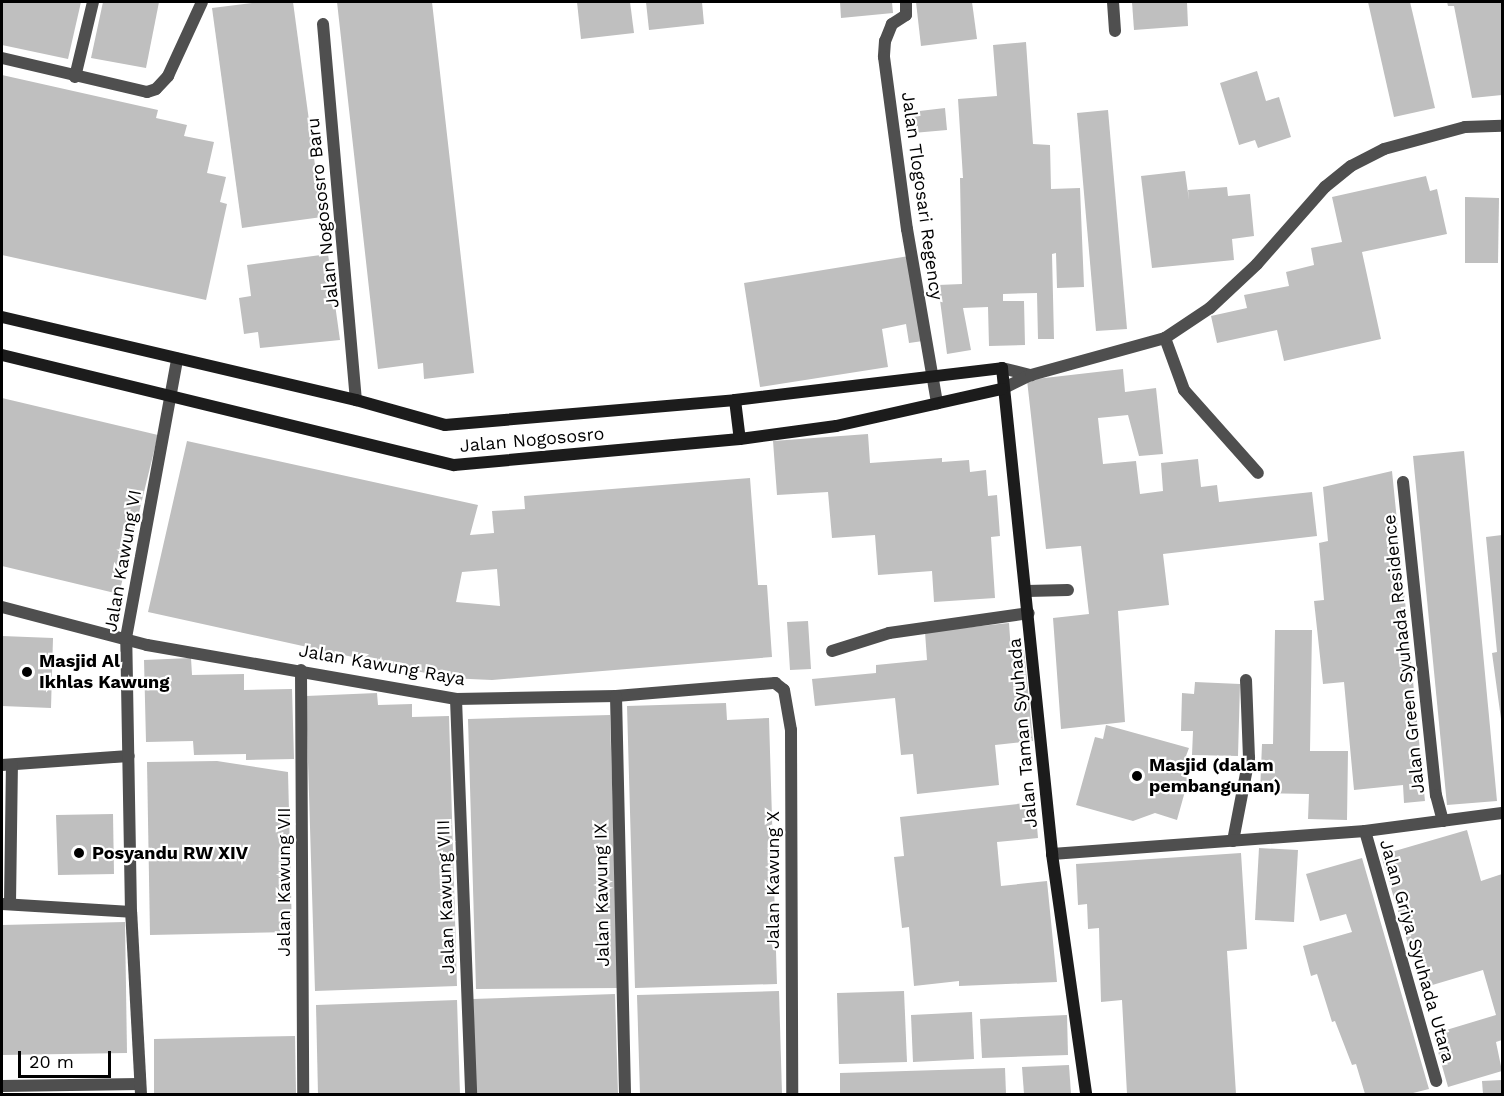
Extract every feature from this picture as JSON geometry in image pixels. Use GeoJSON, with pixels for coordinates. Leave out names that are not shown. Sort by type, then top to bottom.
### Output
{"type":"FeatureCollection","features":[{"type":"Feature","properties":{"kind":"street"},"geometry":{"type":"LineString","coordinates":[[75,77],[93,2]]}},
{"type":"Feature","properties":{"kind":"street"},"geometry":{"type":"LineString","coordinates":[[2,58],[75,77],[147,92],[156,89],[168,76],[202,2]]}},
{"type":"Feature","properties":{"kind":"street","name":"Jalan Tlogosari Regency"},"geometry":{"type":"LineString","coordinates":[[906,2],[906,15],[892,24],[885,41],[884,57],[937,403]]}},
{"type":"Feature","properties":{"kind":"street"},"geometry":{"type":"LineString","coordinates":[[1113,2],[1115,31]]}},
{"type":"Feature","properties":{"kind":"street","name":"Jalan Nogososro Baru"},"geometry":{"type":"LineString","coordinates":[[323,24],[356,400]]}},
{"type":"Feature","properties":{"kind":"street"},"geometry":{"type":"LineString","coordinates":[[1002,389],[1031,375],[1165,338],[1210,308],[1257,264],[1325,187],[1351,166],[1384,149],[1465,127],[1503,126]]}},
{"type":"Feature","properties":{"kind":"street","name":"Jalan Nogososro"},"geometry":{"type":"LineString","coordinates":[[2,317],[356,400],[446,425],[735,400],[931,374],[1002,368]]}},
{"type":"Feature","properties":{"kind":"street"},"geometry":{"type":"LineString","coordinates":[[1165,338],[1184,390],[1258,473]]}},
{"type":"Feature","properties":{"kind":"street","name":"Jalan Nogososro"},"geometry":{"type":"LineString","coordinates":[[2,355],[170,398],[454,465],[740,439],[836,426],[1002,389]]}},
{"type":"Feature","properties":{"kind":"street","name":"Jalan Kawung VI"},"geometry":{"type":"LineString","coordinates":[[141,1089],[131,912],[126,638],[177,359]]}},
{"type":"Feature","properties":{"kind":"street"},"geometry":{"type":"LineString","coordinates":[[1002,368],[1031,375]]}},
{"type":"Feature","properties":{"kind":"street","name":"Jalan Taman Syuhada"},"geometry":{"type":"LineString","coordinates":[[1002,368],[1002,389],[1027,591],[1053,854],[1086,1095]]}},
{"type":"Feature","properties":{"kind":"street"},"geometry":{"type":"LineString","coordinates":[[735,400],[740,439]]}},
{"type":"Feature","properties":{"kind":"street","name":"Jalan Green Syuhada Residence"},"geometry":{"type":"LineString","coordinates":[[1403,482],[1436,795],[1443,822]]}},
{"type":"Feature","properties":{"kind":"street"},"geometry":{"type":"LineString","coordinates":[[1027,591],[1068,590]]}},
{"type":"Feature","properties":{"kind":"street","name":"Jalan Kawung Raya"},"geometry":{"type":"LineString","coordinates":[[2,607],[126,638],[456,699],[616,696],[762,684]]}},
{"type":"Feature","properties":{"kind":"street"},"geometry":{"type":"LineString","coordinates":[[832,651],[889,633],[1029,613]]}},
{"type":"Feature","properties":{"kind":"street","name":"Jalan Kawung VII"},"geometry":{"type":"LineString","coordinates":[[301,670],[303,1095]]}},
{"type":"Feature","properties":{"kind":"street"},"geometry":{"type":"LineString","coordinates":[[1233,842],[1249,758],[1246,680]]}},
{"type":"Feature","properties":{"kind":"street","name":"Jalan Kawung X"},"geometry":{"type":"LineString","coordinates":[[762,684],[775,683],[784,690],[791,730],[792,1095]]}},
{"type":"Feature","properties":{"kind":"street","name":"Jalan Kawung IX"},"geometry":{"type":"LineString","coordinates":[[616,696],[625,1095]]}},
{"type":"Feature","properties":{"kind":"street","name":"Jalan Kawung VIII"},"geometry":{"type":"LineString","coordinates":[[456,699],[471,1095]]}},
{"type":"Feature","properties":{"kind":"street"},"geometry":{"type":"LineString","coordinates":[[129,756],[7,765],[6,904],[131,912]]}},
{"type":"Feature","properties":{"kind":"street"},"geometry":{"type":"LineString","coordinates":[[1053,854],[1365,831],[1503,813]]}},
{"type":"Feature","properties":{"kind":"street","name":"Jalan Griya Syuhada Utara"},"geometry":{"type":"LineString","coordinates":[[1365,831],[1436,1082]]}},
{"type":"Feature","properties":{"kind":"street"},"geometry":{"type":"LineString","coordinates":[[2,1086],[141,1089]]}},
{"type":"Feature","properties":{"kind":"building"},"geometry":{"type":"Polygon","coordinates":[[[2,2],[81,2],[68,59],[2,45],[2,2]]]}},
{"type":"Feature","properties":{"kind":"building"},"geometry":{"type":"Polygon","coordinates":[[[103,2],[159,2],[146,68],[91,58],[103,2]]]}},
{"type":"Feature","properties":{"kind":"building"},"geometry":{"type":"Polygon","coordinates":[[[260,2],[293,2],[322,217],[242,228],[212,8],[260,2]]]}},
{"type":"Feature","properties":{"kind":"building"},"geometry":{"type":"Polygon","coordinates":[[[337,2],[432,2],[474,373],[424,379],[423,363],[378,369],[337,2]]]}},
{"type":"Feature","properties":{"kind":"building"},"geometry":{"type":"Polygon","coordinates":[[[577,2],[630,2],[634,33],[581,39],[577,2]]]}},
{"type":"Feature","properties":{"kind":"building"},"geometry":{"type":"Polygon","coordinates":[[[646,2],[702,2],[704,24],[649,30],[646,2]]]}},
{"type":"Feature","properties":{"kind":"building"},"geometry":{"type":"Polygon","coordinates":[[[840,2],[892,2],[893,13],[841,18],[840,2]]]}},
{"type":"Feature","properties":{"kind":"building"},"geometry":{"type":"Polygon","coordinates":[[[916,2],[972,2],[977,39],[921,46],[916,2]]]}},
{"type":"Feature","properties":{"kind":"building"},"geometry":{"type":"Polygon","coordinates":[[[1132,2],[1187,2],[1188,26],[1134,30],[1132,2]]]}},
{"type":"Feature","properties":{"kind":"building"},"geometry":{"type":"Polygon","coordinates":[[[1368,2],[1410,2],[1435,108],[1394,117],[1368,2]]]}},
{"type":"Feature","properties":{"kind":"building"},"geometry":{"type":"Polygon","coordinates":[[[1447,2],[1502,2],[1502,95],[1472,98],[1454,6],[1448,6],[1447,2]]]}},
{"type":"Feature","properties":{"kind":"building"},"geometry":{"type":"Polygon","coordinates":[[[1026,42],[1033,144],[1050,145],[1051,189],[1080,188],[1084,287],[1057,288],[1056,253],[1052,254],[1054,339],[1038,339],[1037,293],[1003,294],[1003,301],[1024,301],[1025,345],[989,346],[988,307],[963,308],[971,350],[947,354],[938,285],[962,284],[960,178],[963,178],[958,99],[997,96],[993,45],[1026,42]]]}},
{"type":"Feature","properties":{"kind":"building"},"geometry":{"type":"Polygon","coordinates":[[[1257,71],[1266,101],[1279,97],[1291,137],[1258,148],[1255,140],[1239,145],[1220,83],[1257,71]]]}},
{"type":"Feature","properties":{"kind":"building"},"geometry":{"type":"Polygon","coordinates":[[[2,75],[158,110],[156,118],[187,125],[184,136],[214,142],[207,173],[226,177],[220,202],[227,204],[206,300],[2,255],[2,75]]]}},
{"type":"Feature","properties":{"kind":"building"},"geometry":{"type":"Polygon","coordinates":[[[945,108],[947,130],[913,133],[911,112],[945,108]]]}},
{"type":"Feature","properties":{"kind":"building"},"geometry":{"type":"Polygon","coordinates":[[[1108,110],[1127,329],[1096,331],[1077,113],[1108,110]]]}},
{"type":"Feature","properties":{"kind":"building"},"geometry":{"type":"Polygon","coordinates":[[[1185,171],[1189,200],[1188,190],[1227,187],[1228,196],[1250,194],[1254,236],[1232,239],[1234,260],[1152,268],[1141,176],[1185,171]]]}},
{"type":"Feature","properties":{"kind":"building"},"geometry":{"type":"Polygon","coordinates":[[[1426,176],[1430,191],[1437,189],[1447,234],[1362,252],[1381,339],[1284,361],[1277,330],[1217,343],[1211,316],[1247,308],[1244,295],[1289,286],[1286,272],[1314,265],[1311,248],[1342,242],[1332,197],[1426,176]]]}},
{"type":"Feature","properties":{"kind":"building"},"geometry":{"type":"Polygon","coordinates":[[[1465,197],[1499,198],[1498,263],[1465,263],[1465,197]]]}},
{"type":"Feature","properties":{"kind":"building"},"geometry":{"type":"Polygon","coordinates":[[[328,254],[340,340],[260,348],[258,332],[244,334],[239,298],[251,296],[247,265],[328,254]]]}},
{"type":"Feature","properties":{"kind":"building"},"geometry":{"type":"Polygon","coordinates":[[[909,256],[923,341],[909,343],[906,324],[882,329],[888,367],[760,387],[744,283],[909,256]]]}},
{"type":"Feature","properties":{"kind":"building"},"geometry":{"type":"Polygon","coordinates":[[[1123,369],[1125,392],[1156,388],[1163,454],[1139,456],[1128,415],[1098,418],[1103,464],[1136,461],[1140,494],[1163,491],[1161,463],[1198,459],[1201,487],[1217,485],[1219,502],[1312,492],[1317,536],[1163,554],[1169,605],[1118,611],[1125,722],[1061,729],[1053,618],[1089,614],[1081,546],[1046,549],[1027,380],[1123,369]]]}},
{"type":"Feature","properties":{"kind":"building"},"geometry":{"type":"Polygon","coordinates":[[[2,398],[158,435],[119,594],[2,566],[2,398]]]}},
{"type":"Feature","properties":{"kind":"building"},"geometry":{"type":"Polygon","coordinates":[[[868,434],[870,463],[942,458],[942,462],[969,460],[970,472],[986,470],[988,496],[997,495],[1000,536],[991,537],[995,598],[934,602],[932,571],[878,575],[875,535],[832,538],[828,492],[777,495],[773,441],[868,434]]]}},
{"type":"Feature","properties":{"kind":"building"},"geometry":{"type":"Polygon","coordinates":[[[187,441],[478,505],[470,535],[494,533],[492,511],[525,509],[524,496],[750,478],[758,585],[767,585],[772,657],[492,680],[448,678],[148,612],[187,441]],[[497,569],[462,572],[456,602],[500,606],[497,569]]]}},
{"type":"Feature","properties":{"kind":"building"},"geometry":{"type":"Polygon","coordinates":[[[1464,451],[1497,801],[1447,805],[1413,456],[1464,451]]]}},
{"type":"Feature","properties":{"kind":"building"},"geometry":{"type":"Polygon","coordinates":[[[1392,471],[1425,801],[1404,803],[1403,785],[1354,790],[1344,682],[1323,684],[1314,601],[1324,600],[1319,543],[1328,541],[1323,487],[1392,471]]]}},
{"type":"Feature","properties":{"kind":"building"},"geometry":{"type":"Polygon","coordinates":[[[1502,535],[1501,719],[1492,653],[1497,652],[1486,537],[1502,535]]]}},
{"type":"Feature","properties":{"kind":"building"},"geometry":{"type":"Polygon","coordinates":[[[808,621],[811,669],[790,670],[787,622],[808,621]]]}},
{"type":"Feature","properties":{"kind":"building"},"geometry":{"type":"Polygon","coordinates":[[[1009,623],[1011,651],[1024,650],[1033,741],[995,745],[999,785],[917,794],[913,754],[901,755],[895,698],[815,706],[812,679],[876,673],[876,665],[927,660],[925,632],[1009,623]]]}},
{"type":"Feature","properties":{"kind":"building"},"geometry":{"type":"Polygon","coordinates":[[[1275,630],[1312,630],[1310,751],[1348,751],[1347,820],[1308,819],[1309,794],[1260,793],[1262,744],[1273,744],[1275,630]]]}},
{"type":"Feature","properties":{"kind":"building","name":"Masjid Al Ikhlas Kawung"},"geometry":{"type":"Polygon","coordinates":[[[2,636],[53,638],[51,708],[2,706],[2,636]]]}},
{"type":"Feature","properties":{"kind":"building"},"geometry":{"type":"Polygon","coordinates":[[[191,658],[192,675],[244,674],[244,690],[292,689],[294,759],[246,760],[246,754],[194,755],[193,741],[146,742],[144,660],[191,658]]]}},
{"type":"Feature","properties":{"kind":"building"},"geometry":{"type":"Polygon","coordinates":[[[1195,682],[1240,684],[1238,756],[1192,755],[1193,731],[1181,731],[1182,693],[1194,694],[1195,682]]]}},
{"type":"Feature","properties":{"kind":"building"},"geometry":{"type":"Polygon","coordinates":[[[377,693],[378,705],[412,704],[412,717],[449,716],[457,986],[315,991],[306,696],[377,693]]]}},
{"type":"Feature","properties":{"kind":"building"},"geometry":{"type":"Polygon","coordinates":[[[726,703],[727,720],[769,718],[777,984],[635,988],[627,706],[726,703]]]}},
{"type":"Feature","properties":{"kind":"building"},"geometry":{"type":"Polygon","coordinates":[[[610,715],[618,988],[476,989],[468,719],[610,715]]]}},
{"type":"Feature","properties":{"kind":"building","name":"Masjid (dalam pembangunan)"},"geometry":{"type":"Polygon","coordinates":[[[1106,725],[1189,748],[1186,756],[1194,759],[1177,820],[1155,813],[1133,821],[1076,805],[1095,737],[1103,739],[1106,725]]]}},
{"type":"Feature","properties":{"kind":"building"},"geometry":{"type":"Polygon","coordinates":[[[217,761],[288,772],[292,932],[150,935],[147,762],[217,761]]]}},
{"type":"Feature","properties":{"kind":"building"},"geometry":{"type":"Polygon","coordinates":[[[1035,802],[1038,838],[997,842],[1001,886],[1047,881],[1057,982],[959,986],[959,981],[914,986],[909,927],[902,928],[894,857],[904,856],[900,817],[1035,802]]]}},
{"type":"Feature","properties":{"kind":"building"},"geometry":{"type":"Polygon","coordinates":[[[113,814],[114,874],[58,875],[56,815],[113,814]]]}},
{"type":"Feature","properties":{"kind":"building"},"geometry":{"type":"Polygon","coordinates":[[[1467,830],[1481,881],[1502,874],[1502,1040],[1496,1042],[1502,1071],[1448,1087],[1433,1034],[1496,1015],[1483,970],[1429,986],[1418,949],[1410,951],[1381,855],[1467,830]]]}},
{"type":"Feature","properties":{"kind":"building"},"geometry":{"type":"Polygon","coordinates":[[[1259,848],[1298,850],[1294,922],[1255,920],[1259,848]]]}},
{"type":"Feature","properties":{"kind":"building"},"geometry":{"type":"Polygon","coordinates":[[[1241,853],[1247,949],[1227,951],[1236,1094],[1127,1094],[1122,1000],[1101,1002],[1099,928],[1088,929],[1087,904],[1078,905],[1076,864],[1241,853]]]}},
{"type":"Feature","properties":{"kind":"building"},"geometry":{"type":"Polygon","coordinates":[[[1362,858],[1429,1089],[1409,1094],[1365,1094],[1356,1064],[1352,1065],[1335,1021],[1332,1022],[1317,974],[1311,976],[1303,946],[1352,932],[1346,914],[1320,921],[1306,874],[1362,858]]]}},
{"type":"Feature","properties":{"kind":"building"},"geometry":{"type":"Polygon","coordinates":[[[125,922],[127,1053],[2,1055],[2,925],[125,922]]]}},
{"type":"Feature","properties":{"kind":"building"},"geometry":{"type":"Polygon","coordinates":[[[779,991],[782,1094],[640,1094],[637,995],[779,991]]]}},
{"type":"Feature","properties":{"kind":"building"},"geometry":{"type":"Polygon","coordinates":[[[904,991],[907,1062],[839,1064],[837,993],[904,991]]]}},
{"type":"Feature","properties":{"kind":"building"},"geometry":{"type":"Polygon","coordinates":[[[615,994],[618,1094],[476,1094],[473,999],[615,994]]]}},
{"type":"Feature","properties":{"kind":"building"},"geometry":{"type":"Polygon","coordinates":[[[457,1000],[460,1094],[318,1094],[316,1005],[457,1000]]]}},
{"type":"Feature","properties":{"kind":"building"},"geometry":{"type":"Polygon","coordinates":[[[972,1012],[974,1059],[913,1062],[911,1015],[972,1012]]]}},
{"type":"Feature","properties":{"kind":"building"},"geometry":{"type":"Polygon","coordinates":[[[1067,1015],[1068,1055],[982,1058],[980,1019],[1067,1015]]]}},
{"type":"Feature","properties":{"kind":"building"},"geometry":{"type":"Polygon","coordinates":[[[295,1036],[296,1094],[154,1094],[154,1039],[295,1036]]]}},
{"type":"Feature","properties":{"kind":"building"},"geometry":{"type":"Polygon","coordinates":[[[1069,1065],[1071,1094],[1024,1094],[1022,1067],[1069,1065]]]}},
{"type":"Feature","properties":{"kind":"building"},"geometry":{"type":"Polygon","coordinates":[[[1005,1068],[1006,1094],[840,1094],[840,1073],[1005,1068]]]}},
{"type":"Feature","properties":{"kind":"building"},"geometry":{"type":"Polygon","coordinates":[[[1502,1080],[1502,1094],[1483,1094],[1482,1081],[1502,1080]]]}},
{"type":"Feature","properties":{"kind":"place","name":"Masjid Al Ikhlas Kawung"},"geometry":{"type":"Point","coordinates":[27,672]}},
{"type":"Feature","properties":{"kind":"place","name":"Masjid (dalam pembangunan)"},"geometry":{"type":"Point","coordinates":[1137,776]}},
{"type":"Feature","properties":{"kind":"place","name":"Posyandu RW XIV"},"geometry":{"type":"Point","coordinates":[79,853]}}]}
